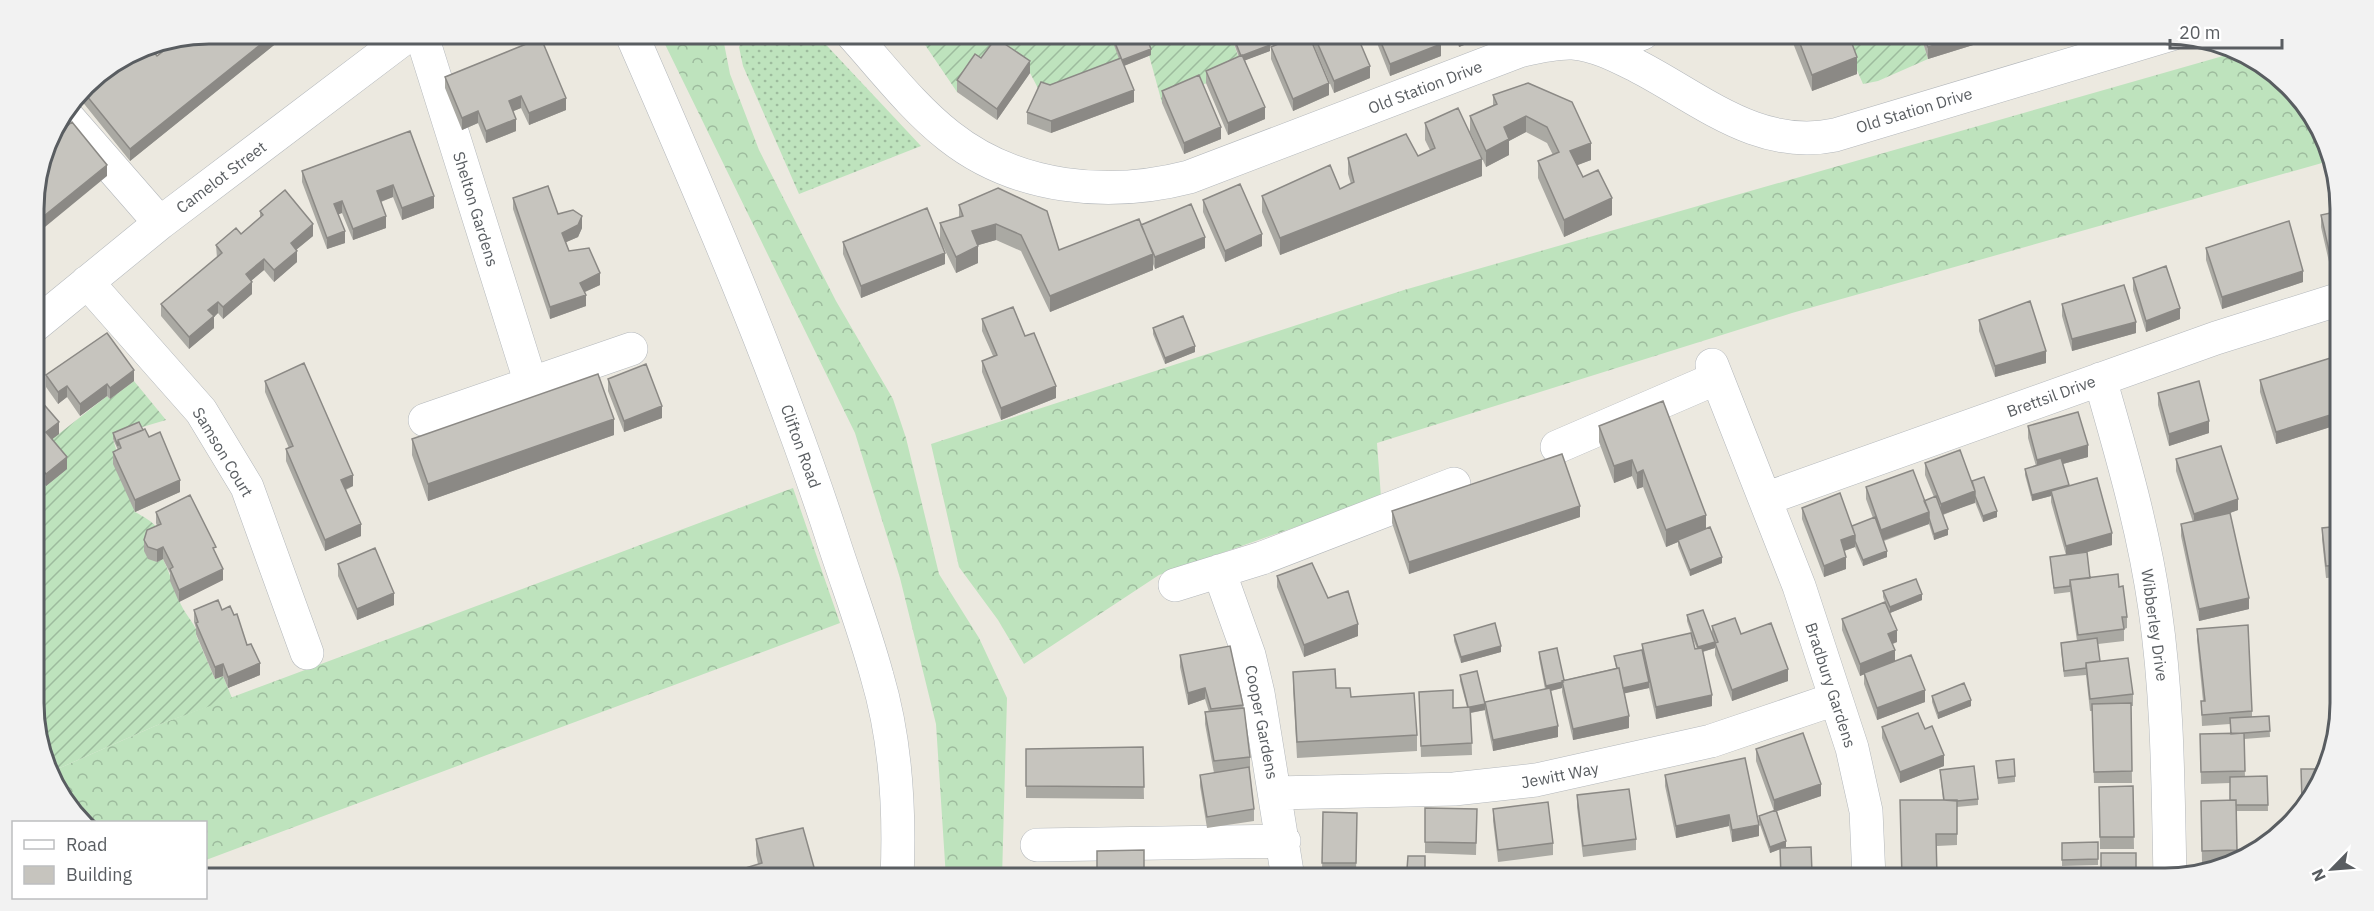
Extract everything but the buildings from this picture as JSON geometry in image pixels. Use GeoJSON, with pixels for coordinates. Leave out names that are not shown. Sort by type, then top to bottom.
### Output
{"type":"FeatureCollection","features":[{"type":"Feature","properties":{"kind":"street","name":"Camelot Street"},"geometry":{"type":"LineString","coordinates":[[44,318],[160,223],[398,43]]}},
{"type":"Feature","properties":{"kind":"street","name":"Shelton Gardens"},"geometry":{"type":"LineString","coordinates":[[424,43],[531,384]]}},
{"type":"Feature","properties":{"kind":"street","name":"Clifton Road"},"geometry":{"type":"LineString","coordinates":[[636,43],[801,441],[878,676],[889,728],[897,795],[897,868]]}},
{"type":"Feature","properties":{"kind":"street","name":"Old Station Drive"},"geometry":{"type":"LineString","coordinates":[[860,43],[930,119],[951,137],[996,163],[1026,175],[1096,189],[1136,188],[1189,177],[1519,51],[1560,44],[1601,49],[1651,73],[1755,130],[1782,138],[1806,139],[1835,135],[2142,43]]}},
{"type":"Feature","properties":{"kind":"street"},"geometry":{"type":"LineString","coordinates":[[1601,49],[1617,43]]}},
{"type":"Feature","properties":{"kind":"street"},"geometry":{"type":"LineString","coordinates":[[70,119],[160,223]]}},
{"type":"Feature","properties":{"kind":"street","name":"Samson Court"},"geometry":{"type":"LineString","coordinates":[[87,282],[201,411],[247,487],[307,653]]}},
{"type":"Feature","properties":{"kind":"street","name":"Brettsil Drive"},"geometry":{"type":"LineString","coordinates":[[1765,499],[2216,338],[2331,302]]}},
{"type":"Feature","properties":{"kind":"street"},"geometry":{"type":"LineString","coordinates":[[425,420],[631,349]]}},
{"type":"Feature","properties":{"kind":"street","name":"Bradbury Gardens"},"geometry":{"type":"LineString","coordinates":[[1557,447],[1715,372],[1799,586],[1862,783],[1868,867]]}},
{"type":"Feature","properties":{"kind":"street","name":"Wibberley Drive"},"geometry":{"type":"LineString","coordinates":[[2100,379],[2132,493],[2155,609],[2166,710],[2170,867]]}},
{"type":"Feature","properties":{"kind":"street"},"geometry":{"type":"LineString","coordinates":[[1174,585],[1262,558],[1454,484]]}},
{"type":"Feature","properties":{"kind":"street","name":"Cooper Gardens"},"geometry":{"type":"LineString","coordinates":[[1219,571],[1249,655],[1284,841],[1287,867]]}},
{"type":"Feature","properties":{"kind":"street","name":"Jewitt Way"},"geometry":{"type":"LineString","coordinates":[[1275,793],[1463,789],[1536,780],[1711,741],[1835,699]]}},
{"type":"Feature","properties":{"kind":"street"},"geometry":{"type":"LineString","coordinates":[[1037,845],[1284,841]]}},
{"type":"Feature","properties":{"kind":"green space"},"geometry":{"type":"Polygon","coordinates":[[[664,43],[724,43],[730,74],[759,150],[836,301],[893,399],[906,438],[939,574],[979,638],[1007,698],[1002,868],[945,868],[936,724],[900,578],[855,433],[664,43]]]}},
{"type":"Feature","properties":{"kind":"green space"},"geometry":{"type":"Polygon","coordinates":[[[741,43],[824,43],[921,146],[799,194],[743,66],[739,47],[741,43]]]}},
{"type":"Feature","properties":{"kind":"green space"},"geometry":{"type":"Polygon","coordinates":[[[924,43],[1122,43],[1121,67],[1041,94],[1030,73],[975,66],[957,92],[924,43]]]}},
{"type":"Feature","properties":{"kind":"green space"},"geometry":{"type":"Polygon","coordinates":[[[1146,43],[1234,43],[1242,67],[1162,103],[1146,43]]]}},
{"type":"Feature","properties":{"kind":"green space"},"geometry":{"type":"Polygon","coordinates":[[[1842,43],[1923,43],[1928,59],[1878,81],[1863,84],[1846,45],[1842,43]]]}},
{"type":"Feature","properties":{"kind":"green space"},"geometry":{"type":"Polygon","coordinates":[[[2226,55],[2257,71],[2290,100],[2314,135],[2324,162],[1792,313],[1377,443],[1381,497],[1159,575],[1024,664],[998,620],[959,567],[931,444],[1404,290],[2226,55]]]}},
{"type":"Feature","properties":{"kind":"green space"},"geometry":{"type":"Polygon","coordinates":[[[134,381],[166,420],[113,439],[135,512],[156,526],[158,531],[160,543],[157,562],[163,559],[181,604],[198,633],[196,635],[215,679],[223,676],[232,698],[155,726],[57,769],[47,735],[44,703],[44,452],[46,444],[107,396],[110,399],[134,381]]]}},
{"type":"Feature","properties":{"kind":"green space"},"geometry":{"type":"Polygon","coordinates":[[[793,488],[840,623],[207,860],[207,821],[94,821],[71,794],[57,769],[155,726],[793,488]]]}}]}
